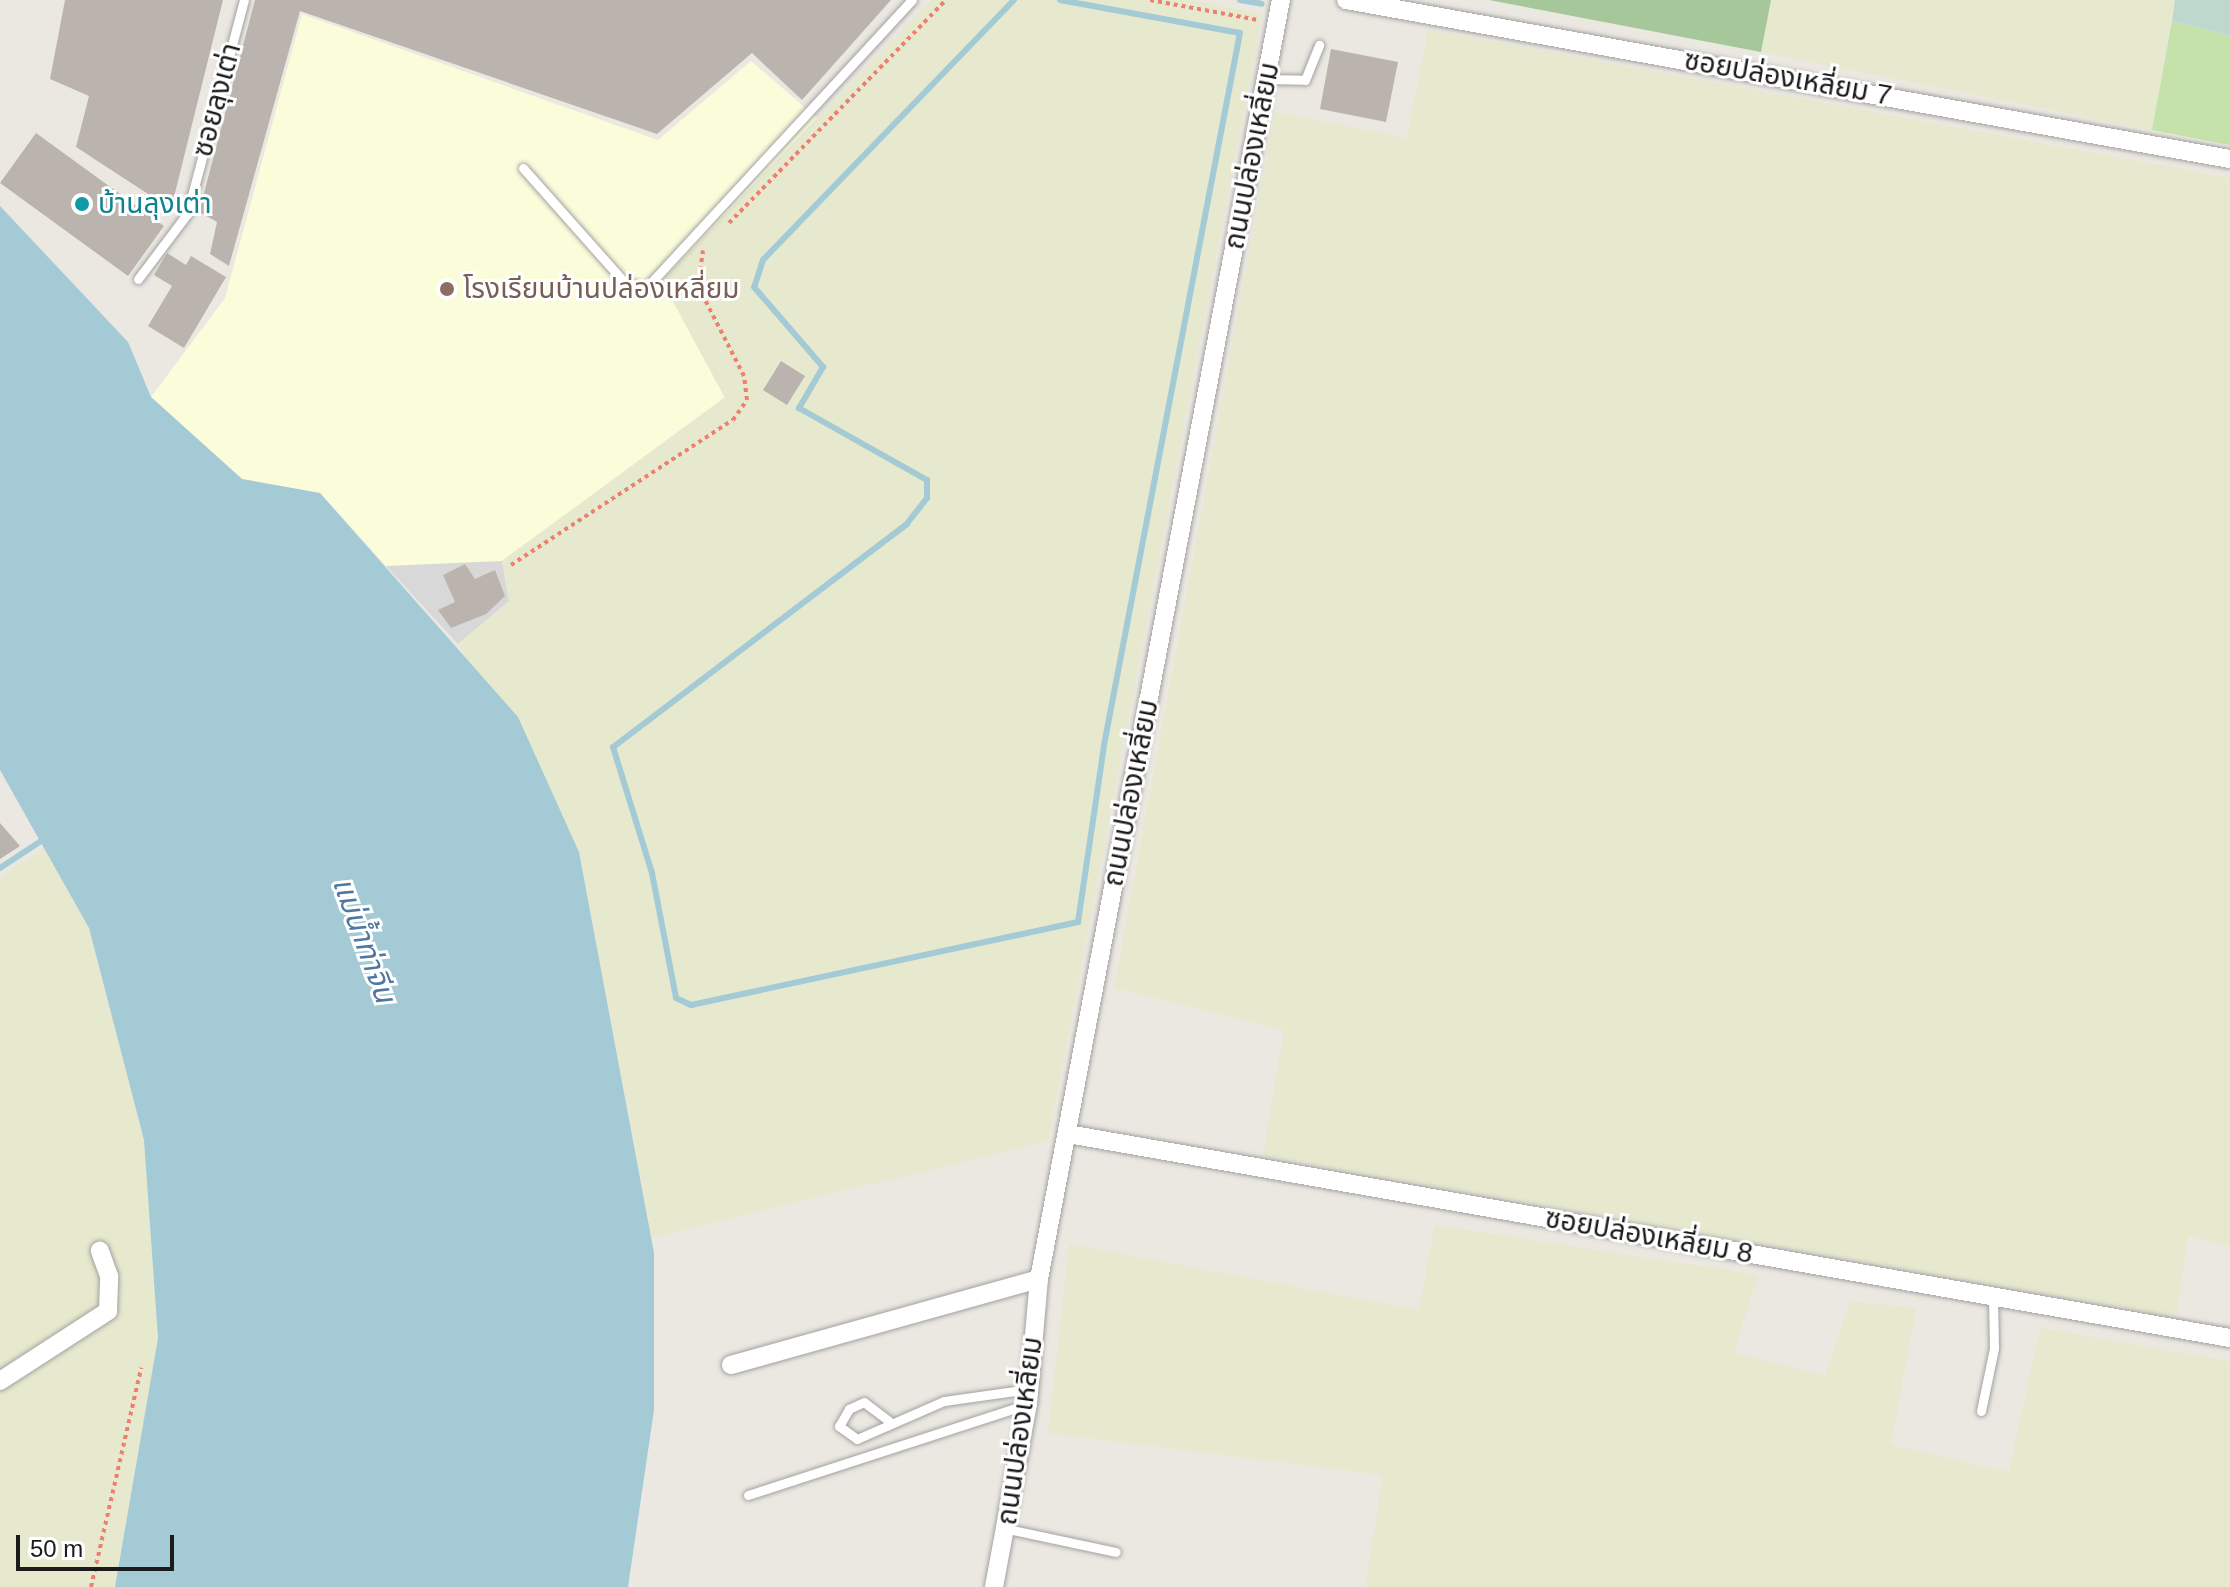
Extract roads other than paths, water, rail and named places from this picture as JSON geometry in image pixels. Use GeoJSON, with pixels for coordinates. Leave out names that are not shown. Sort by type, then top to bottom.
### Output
{"type":"FeatureCollection","features":[{"type":"Feature","properties":{"kind":"street","name":"ถนนปล่องเหลี่ยม"},"geometry":{"type":"LineString","coordinates":[[994,1587],[1008,1529],[1028,1396],[1039,1279],[1281,0]]}},
{"type":"Feature","properties":{"kind":"street","name":"ซอยปล่องเหลี่ยม 7"},"geometry":{"type":"LineString","coordinates":[[1346,0],[2230,159]]}},
{"type":"Feature","properties":{"kind":"street","name":"ซอยปล่องเหลี่ยม 8"},"geometry":{"type":"LineString","coordinates":[[1068,1134],[2230,1338]]}},
{"type":"Feature","properties":{"kind":"street"},"geometry":{"type":"LineString","coordinates":[[0,1381],[108,1311],[109,1276],[100,1251]]}},
{"type":"Feature","properties":{"kind":"street"},"geometry":{"type":"LineString","coordinates":[[731,1365],[1039,1279]]}},
{"type":"Feature","properties":{"kind":"lane","name":"ซอยลุงเต่า"},"geometry":{"type":"LineString","coordinates":[[138,279],[187,214],[244,0]]}},
{"type":"Feature","properties":{"kind":"lane"},"geometry":{"type":"LineString","coordinates":[[523,168],[625,283],[646,288],[912,0]]}},
{"type":"Feature","properties":{"kind":"lane"},"geometry":{"type":"LineString","coordinates":[[1266,79],[1305,80],[1319,45]]}},
{"type":"Feature","properties":{"kind":"lane"},"geometry":{"type":"LineString","coordinates":[[1981,1411],[1993,1297]]}},
{"type":"Feature","properties":{"kind":"lane"},"geometry":{"type":"LineString","coordinates":[[889,1421],[864,1402],[839,1426],[857,1439],[889,1421],[944,1401],[1028,1396]]}},
{"type":"Feature","properties":{"kind":"lane"},"geometry":{"type":"LineString","coordinates":[[748,1495],[1028,1396]]}},
{"type":"Feature","properties":{"kind":"lane"},"geometry":{"type":"LineString","coordinates":[[1008,1529],[1116,1552]]}},
{"type":"Feature","properties":{"kind":"water","name":"แม่น้ำท่าจีน"},"geometry":{"type":"Polygon","coordinates":[[[0,206],[128,342],[151,397],[242,479],[320,493],[518,717],[579,852],[654,1253],[654,1410],[628,1587],[115,1587],[158,1338],[144,1140],[89,928],[0,770],[0,206]]]}},
{"type":"Feature","properties":{"kind":"waterway"},"geometry":{"type":"LineString","coordinates":[[1014,0],[763,260],[754,287],[823,367],[799,408],[927,480],[927,498],[907,524],[613,747],[652,873],[676,998],[691,1005],[1078,922],[1104,745],[1240,33],[1060,0]]}},
{"type":"Feature","properties":{"kind":"waterway"},"geometry":{"type":"LineString","coordinates":[[1240,0],[1262,4]]}},
{"type":"Feature","properties":{"kind":"waterway"},"geometry":{"type":"LineString","coordinates":[[0,868],[50,835]]}},
{"type":"Feature","properties":{"kind":"place","name":"บ้านลุงเต่า"},"geometry":{"type":"Point","coordinates":[82,204]}},
{"type":"Feature","properties":{"kind":"place","name":"โรงเรียนบ้านปล่องเหลี่ยม"},"geometry":{"type":"Point","coordinates":[447,289]}}]}
